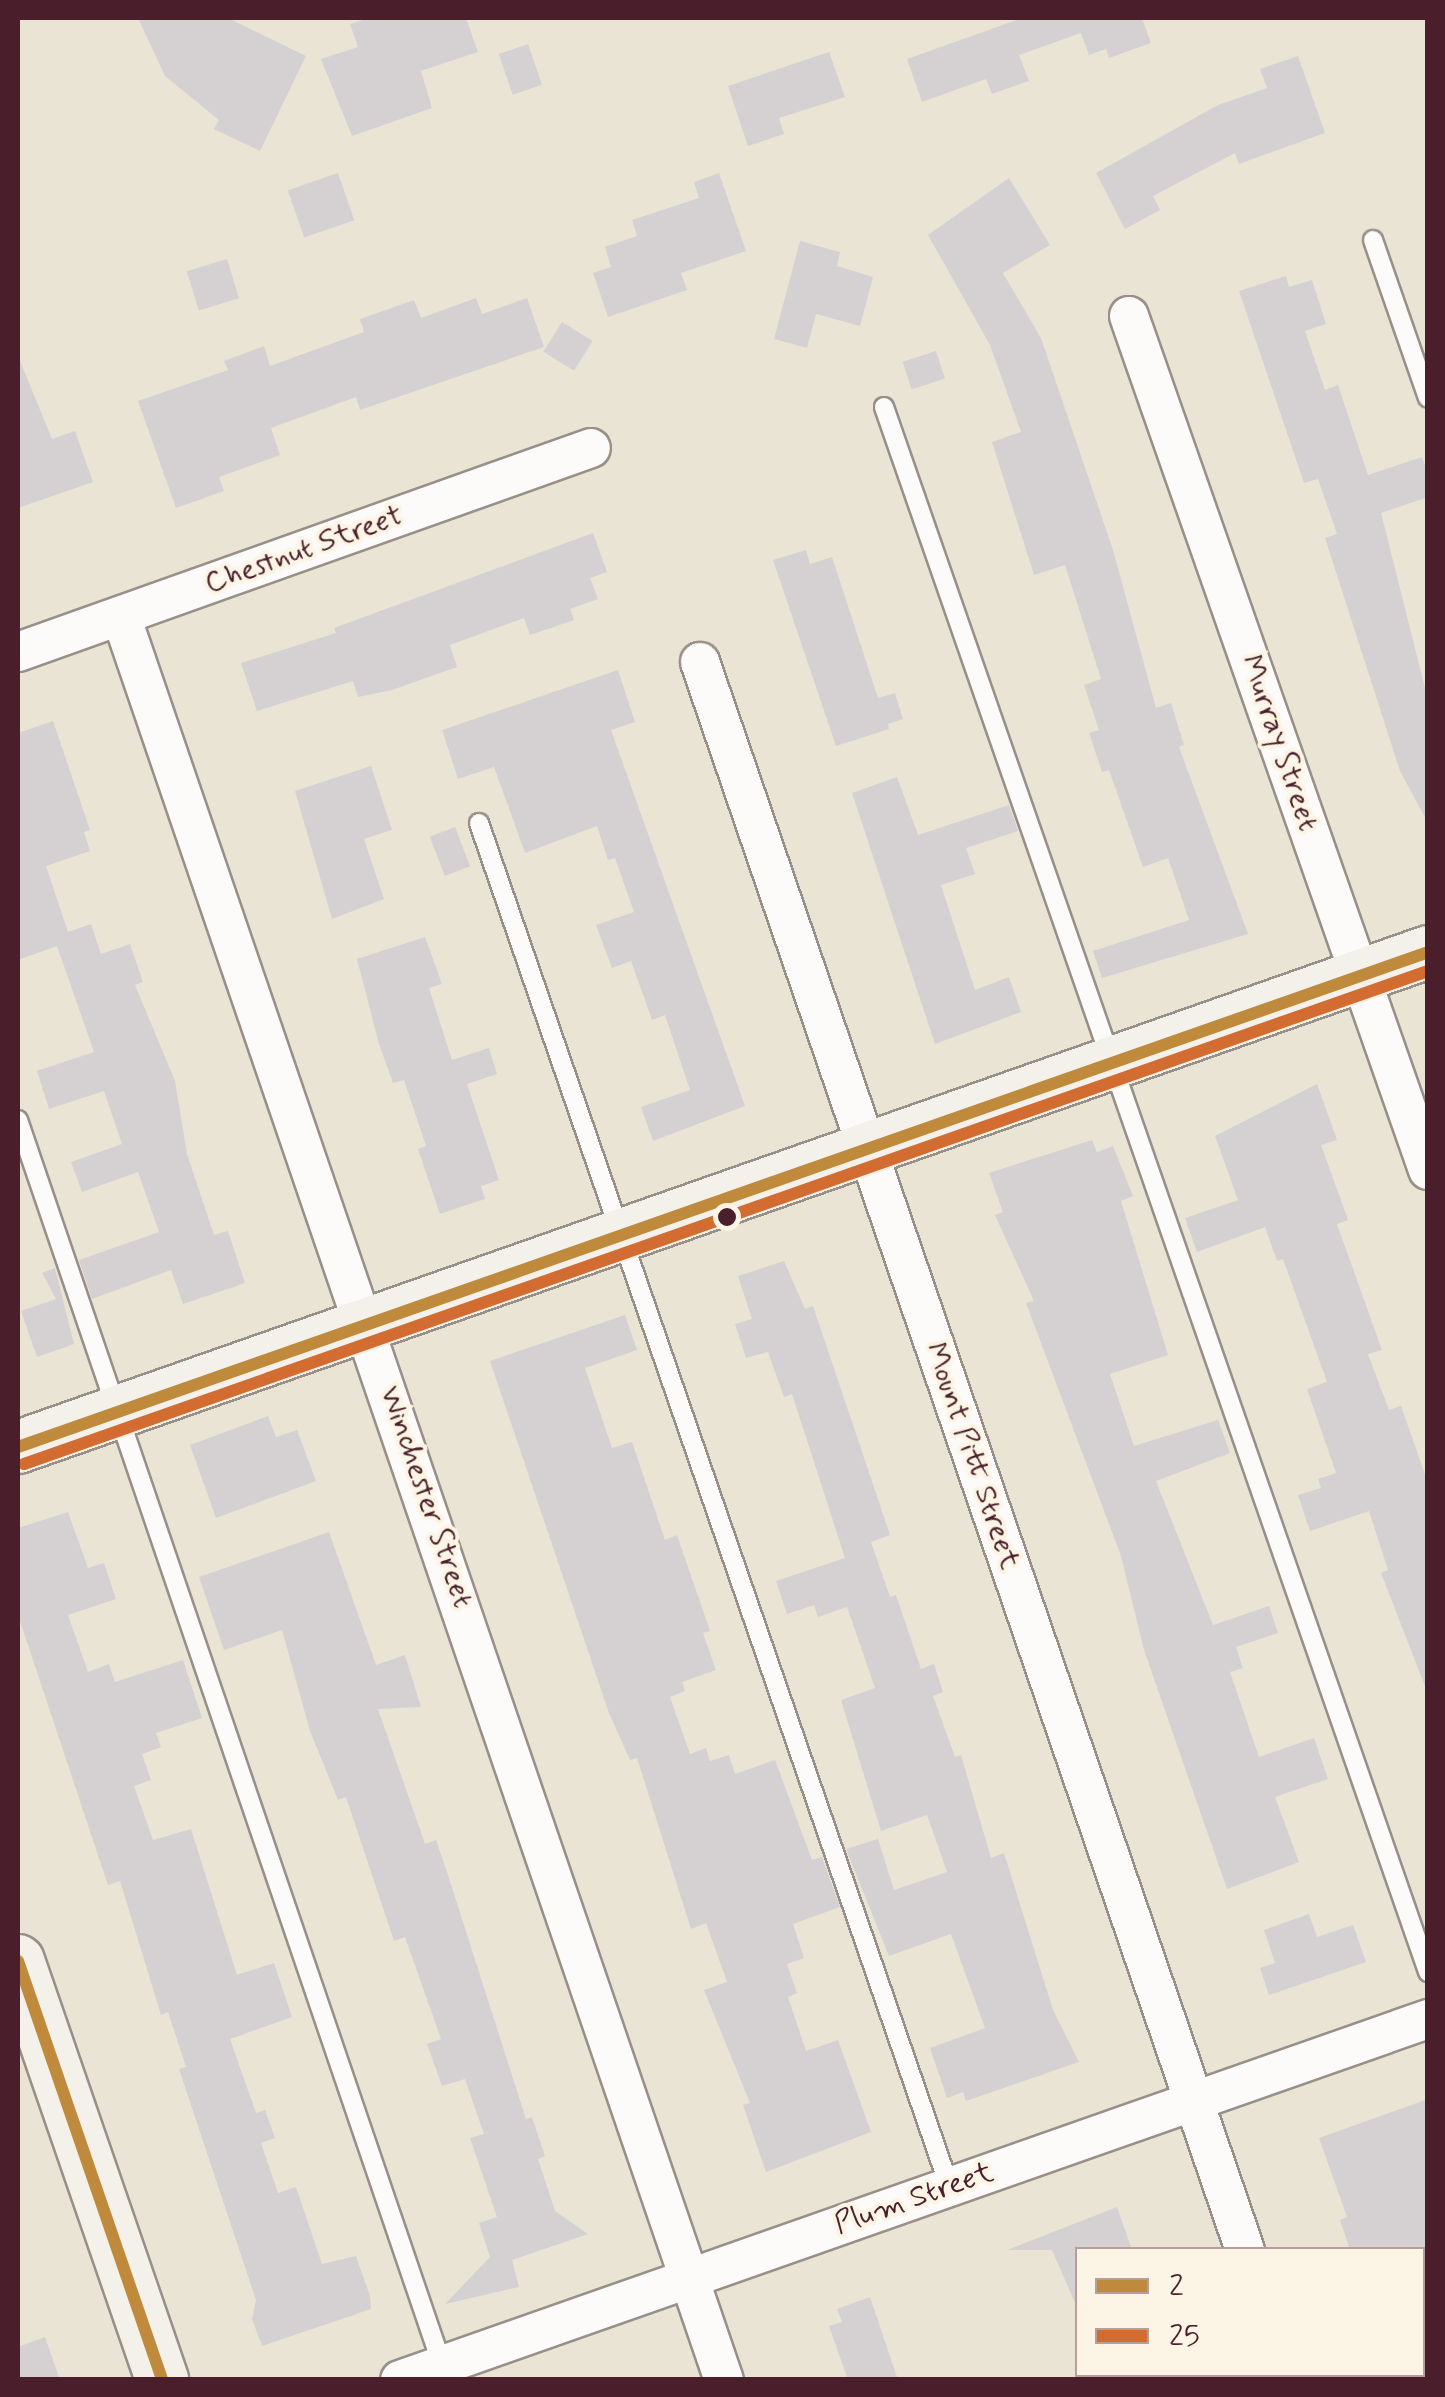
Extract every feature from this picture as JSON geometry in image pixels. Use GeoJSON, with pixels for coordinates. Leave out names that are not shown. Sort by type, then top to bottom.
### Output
{"type":"FeatureCollection","features":[{"type":"Feature","properties":{"kind":"main road"},"geometry":{"type":"LineString","coordinates":[[18,1446],[1428,952]]}},
{"type":"Feature","properties":{"kind":"main road"},"geometry":{"type":"LineString","coordinates":[[18,1961],[162,2380]]}},
{"type":"Feature","properties":{"kind":"street","name":"Murray Street"},"geometry":{"type":"LineString","coordinates":[[1129,316],[1428,1170]]}},
{"type":"Feature","properties":{"kind":"street","name":"Chestnut Street"},"geometry":{"type":"LineString","coordinates":[[18,652],[591,448]]}},
{"type":"Feature","properties":{"kind":"street","name":"Winchester Street"},"geometry":{"type":"LineString","coordinates":[[122,616],[366,1321],[724,2380]]}},
{"type":"Feature","properties":{"kind":"street","name":"Mount Pitt Street"},"geometry":{"type":"LineString","coordinates":[[700,662],[1244,2247]]}},
{"type":"Feature","properties":{"kind":"street","name":"Plum Street"},"geometry":{"type":"LineString","coordinates":[[400,2380],[1428,2019]]}},
{"type":"Feature","properties":{"kind":"lane"},"geometry":{"type":"LineString","coordinates":[[1373,240],[1428,398]]}},
{"type":"Feature","properties":{"kind":"lane"},"geometry":{"type":"LineString","coordinates":[[884,407],[1428,1972]]}},
{"type":"Feature","properties":{"kind":"lane"},"geometry":{"type":"LineString","coordinates":[[479,823],[616,1235],[949,2186]]}},
{"type":"Feature","properties":{"kind":"lane"},"geometry":{"type":"LineString","coordinates":[[18,1120],[442,2365]]}},
{"type":"Feature","properties":{"kind":"building"},"geometry":{"type":"Polygon","coordinates":[[[138,18],[228,18],[306,56],[260,151],[214,129],[219,120],[165,76],[138,18]]]}},
{"type":"Feature","properties":{"kind":"building"},"geometry":{"type":"Polygon","coordinates":[[[369,18],[466,18],[478,52],[421,71],[432,108],[352,136],[321,59],[358,47],[350,24],[369,18]]]}},
{"type":"Feature","properties":{"kind":"building"},"geometry":{"type":"Polygon","coordinates":[[[1022,18],[1142,18],[1151,43],[1109,58],[1106,49],[1089,55],[1081,33],[1019,55],[1029,81],[992,94],[986,79],[922,102],[907,59],[1022,18]]]}},
{"type":"Feature","properties":{"kind":"building"},"geometry":{"type":"Polygon","coordinates":[[[528,44],[542,85],[513,95],[499,54],[528,44]]]}},
{"type":"Feature","properties":{"kind":"building"},"geometry":{"type":"Polygon","coordinates":[[[829,52],[845,97],[779,118],[784,134],[748,146],[728,86],[829,52]]]}},
{"type":"Feature","properties":{"kind":"building"},"geometry":{"type":"Polygon","coordinates":[[[1298,56],[1325,133],[1239,164],[1235,153],[1153,196],[1160,210],[1125,229],[1096,173],[1218,105],[1267,88],[1260,69],[1298,56]]]}},
{"type":"Feature","properties":{"kind":"building"},"geometry":{"type":"Polygon","coordinates":[[[338,173],[354,220],[304,238],[288,190],[338,173]]]}},
{"type":"Feature","properties":{"kind":"building"},"geometry":{"type":"Polygon","coordinates":[[[719,173],[746,251],[681,273],[687,290],[608,317],[593,273],[611,267],[605,247],[637,236],[632,220],[699,198],[694,182],[719,173]]]}},
{"type":"Feature","properties":{"kind":"building"},"geometry":{"type":"Polygon","coordinates":[[[1009,178],[1050,245],[1003,273],[1041,338],[1113,550],[1156,708],[1171,703],[1184,745],[1179,747],[1248,934],[1102,978],[1093,951],[1189,920],[1168,858],[1143,867],[1109,770],[1102,772],[1089,733],[1099,730],[1084,685],[1101,679],[1065,565],[1034,575],[992,442],[1021,432],[990,345],[928,235],[1009,178]]]}},
{"type":"Feature","properties":{"kind":"building"},"geometry":{"type":"Polygon","coordinates":[[[800,241],[840,252],[837,266],[873,277],[860,326],[816,314],[807,348],[774,339],[800,241]]]}},
{"type":"Feature","properties":{"kind":"building"},"geometry":{"type":"Polygon","coordinates":[[[227,259],[239,298],[199,310],[187,271],[227,259]]]}},
{"type":"Feature","properties":{"kind":"building"},"geometry":{"type":"Polygon","coordinates":[[[1286,276],[1289,287],[1312,280],[1326,324],[1305,331],[1325,390],[1338,385],[1368,475],[1422,457],[1428,474],[1428,497],[1381,513],[1428,700],[1428,823],[1400,771],[1325,538],[1337,534],[1318,479],[1304,483],[1239,291],[1286,276]]]}},
{"type":"Feature","properties":{"kind":"building"},"geometry":{"type":"Polygon","coordinates":[[[476,298],[482,314],[527,298],[544,347],[360,410],[356,397],[271,428],[280,455],[219,477],[224,491],[176,508],[138,401],[228,370],[224,361],[264,346],[270,366],[364,332],[360,319],[414,300],[421,318],[476,298]]]}},
{"type":"Feature","properties":{"kind":"building"},"geometry":{"type":"Polygon","coordinates":[[[562,322],[593,341],[574,371],[543,352],[562,322]]]}},
{"type":"Feature","properties":{"kind":"building"},"geometry":{"type":"Polygon","coordinates":[[[936,351],[945,379],[912,389],[903,362],[936,351]]]}},
{"type":"Feature","properties":{"kind":"building"},"geometry":{"type":"Polygon","coordinates":[[[18,356],[52,439],[75,431],[93,482],[18,508],[18,356]]]}},
{"type":"Feature","properties":{"kind":"building"},"geometry":{"type":"Polygon","coordinates":[[[593,533],[607,572],[590,578],[598,599],[570,609],[574,620],[530,635],[524,618],[450,645],[457,667],[392,690],[358,697],[353,681],[257,711],[241,663],[336,633],[334,628],[593,533]]]}},
{"type":"Feature","properties":{"kind":"building"},"geometry":{"type":"Polygon","coordinates":[[[806,550],[810,564],[832,557],[878,698],[895,693],[903,719],[888,724],[889,729],[836,746],[773,560],[806,550]]]}},
{"type":"Feature","properties":{"kind":"building"},"geometry":{"type":"Polygon","coordinates":[[[618,670],[635,722],[611,730],[745,1106],[653,1141],[641,1107],[690,1090],[665,1015],[652,1020],[631,961],[612,968],[596,925],[634,912],[615,858],[608,860],[597,826],[525,853],[494,767],[458,779],[442,730],[618,670]]]}},
{"type":"Feature","properties":{"kind":"building"},"geometry":{"type":"Polygon","coordinates":[[[53,721],[90,830],[84,832],[90,851],[46,866],[68,932],[91,924],[101,954],[130,944],[143,982],[135,985],[175,1081],[187,1154],[214,1235],[228,1231],[245,1283],[183,1304],[171,1270],[92,1299],[79,1260],[159,1232],[138,1172],[82,1192],[71,1162],[122,1144],[104,1091],[49,1109],[37,1071],[94,1052],[57,946],[18,960],[18,733],[53,721]]]}},
{"type":"Feature","properties":{"kind":"building"},"geometry":{"type":"Polygon","coordinates":[[[371,766],[392,830],[364,839],[384,899],[332,919],[295,791],[371,766]]]}},
{"type":"Feature","properties":{"kind":"building"},"geometry":{"type":"Polygon","coordinates":[[[897,777],[918,835],[1009,805],[1018,831],[966,848],[975,874],[941,885],[975,990],[1009,977],[1021,1012],[935,1044],[852,793],[897,777]]]}},
{"type":"Feature","properties":{"kind":"building"},"geometry":{"type":"Polygon","coordinates":[[[455,827],[470,866],[445,876],[430,837],[455,827]]]}},
{"type":"Feature","properties":{"kind":"building"},"geometry":{"type":"Polygon","coordinates":[[[425,937],[442,984],[429,988],[452,1060],[489,1048],[497,1074],[467,1084],[499,1180],[481,1186],[485,1199],[440,1214],[418,1149],[426,1146],[404,1080],[393,1083],[357,959],[425,937]]]}},
{"type":"Feature","properties":{"kind":"building"},"geometry":{"type":"Polygon","coordinates":[[[1317,1084],[1337,1140],[1321,1145],[1348,1220],[1337,1224],[1382,1350],[1368,1354],[1389,1410],[1401,1406],[1428,1483],[1428,1694],[1381,1573],[1388,1570],[1369,1511],[1310,1531],[1298,1495],[1321,1488],[1318,1479],[1336,1473],[1307,1389],[1327,1382],[1283,1259],[1277,1261],[1265,1227],[1197,1252],[1185,1218],[1238,1200],[1215,1136],[1317,1084]]]}},
{"type":"Feature","properties":{"kind":"building"},"geometry":{"type":"Polygon","coordinates":[[[1092,1140],[1097,1152],[1113,1146],[1133,1196],[1121,1201],[1168,1355],[1110,1374],[1134,1446],[1218,1420],[1230,1453],[1156,1481],[1213,1625],[1269,1606],[1278,1633],[1236,1647],[1243,1668],[1230,1672],[1259,1757],[1314,1738],[1328,1779],[1275,1797],[1299,1862],[1227,1889],[1144,1650],[1121,1556],[1026,1303],[1034,1301],[995,1215],[1003,1212],[989,1173],[1092,1140]]]}},
{"type":"Feature","properties":{"kind":"building"},"geometry":{"type":"Polygon","coordinates":[[[784,1261],[805,1309],[813,1306],[890,1535],[871,1542],[890,1597],[896,1595],[921,1669],[934,1664],[943,1692],[933,1696],[955,1757],[961,1755],[991,1858],[1004,1853],[1053,2010],[1079,2062],[966,2101],[963,2092],[947,2098],[930,2048],[985,2028],[951,1934],[889,1956],[846,1849],[878,1839],[894,1890],[947,1872],[927,1815],[881,1831],[841,1700],[875,1688],[847,1607],[818,1617],[814,1605],[787,1614],[776,1581],[845,1558],[792,1394],[784,1397],[768,1352],[746,1358],[735,1324],[752,1319],[738,1276],[784,1261]]]}},
{"type":"Feature","properties":{"kind":"building"},"geometry":{"type":"Polygon","coordinates":[[[55,1268],[74,1344],[37,1357],[21,1311],[56,1299],[42,1273],[55,1268]]]}},
{"type":"Feature","properties":{"kind":"building"},"geometry":{"type":"Polygon","coordinates":[[[625,1315],[637,1350],[585,1368],[612,1448],[632,1442],[665,1540],[677,1535],[710,1631],[703,1633],[716,1670],[682,1682],[685,1691],[670,1697],[690,1754],[706,1748],[710,1761],[729,1755],[735,1774],[775,1760],[812,1860],[822,1857],[840,1907],[793,1924],[804,1958],[787,1964],[797,1993],[788,1997],[806,2051],[838,2040],[871,2132],[766,2172],[743,2105],[750,2103],[704,1990],[727,1982],[706,1923],[691,1929],[637,1758],[630,1760],[609,1713],[490,1361],[625,1315]]]}},
{"type":"Feature","properties":{"kind":"building"},"geometry":{"type":"Polygon","coordinates":[[[268,1416],[276,1437],[297,1430],[316,1481],[216,1518],[190,1445],[268,1416]]]}},
{"type":"Feature","properties":{"kind":"building"},"geometry":{"type":"Polygon","coordinates":[[[68,1512],[88,1568],[104,1563],[116,1599],[68,1615],[88,1672],[109,1664],[115,1682],[183,1660],[202,1718],[156,1733],[161,1747],[142,1754],[151,1780],[134,1786],[153,1840],[191,1829],[237,1975],[274,1963],[292,2017],[230,2039],[256,2113],[265,2110],[275,2138],[261,2143],[278,2193],[296,2187],[322,2264],[356,2256],[370,2296],[371,2309],[262,2346],[252,2319],[256,2300],[179,2069],[186,2067],[168,2012],[161,2015],[120,1881],[108,1885],[18,1615],[18,1528],[68,1512]]]}},
{"type":"Feature","properties":{"kind":"building"},"geometry":{"type":"Polygon","coordinates":[[[329,1532],[376,1665],[405,1655],[421,1707],[378,1709],[425,1844],[436,1840],[526,2119],[532,2117],[545,2156],[538,2159],[555,2211],[588,2234],[512,2260],[519,2287],[445,2304],[490,2257],[479,2223],[497,2217],[470,2138],[484,2134],[465,2079],[442,2086],[427,2044],[441,2039],[405,1937],[394,1941],[346,1797],[338,1800],[310,1731],[282,1630],[224,1650],[199,1577],[329,1532]]]}},
{"type":"Feature","properties":{"kind":"building"},"geometry":{"type":"Polygon","coordinates":[[[1309,1914],[1317,1937],[1353,1925],[1366,1962],[1269,1995],[1260,1968],[1275,1963],[1264,1930],[1309,1914]]]}},
{"type":"Feature","properties":{"kind":"building"},"geometry":{"type":"Polygon","coordinates":[[[1428,2099],[1428,2250],[1349,2247],[1340,2220],[1347,2217],[1319,2138],[1428,2099]]]}},
{"type":"Feature","properties":{"kind":"building"},"geometry":{"type":"Polygon","coordinates":[[[1117,2207],[1131,2247],[1075,2247],[1075,2303],[1052,2250],[1007,2250],[1117,2207]]]}},
{"type":"Feature","properties":{"kind":"building"},"geometry":{"type":"Polygon","coordinates":[[[870,2297],[898,2380],[848,2380],[829,2326],[842,2322],[837,2309],[870,2297]]]}},
{"type":"Feature","properties":{"kind":"building"},"geometry":{"type":"Polygon","coordinates":[[[45,2337],[60,2380],[18,2380],[18,2347],[45,2337]]]}},
{"type":"Feature","properties":{"kind":"transit line","name":"2"},"geometry":{"type":"LineString","coordinates":[[18,1447],[1428,952]]}},
{"type":"Feature","properties":{"kind":"transit line","name":"25"},"geometry":{"type":"LineString","coordinates":[[24,1464],[1428,971]]}},
{"type":"Feature","properties":{"kind":"transit line","name":"2"},"geometry":{"type":"LineString","coordinates":[[18,1961],[162,2380]]}}]}
